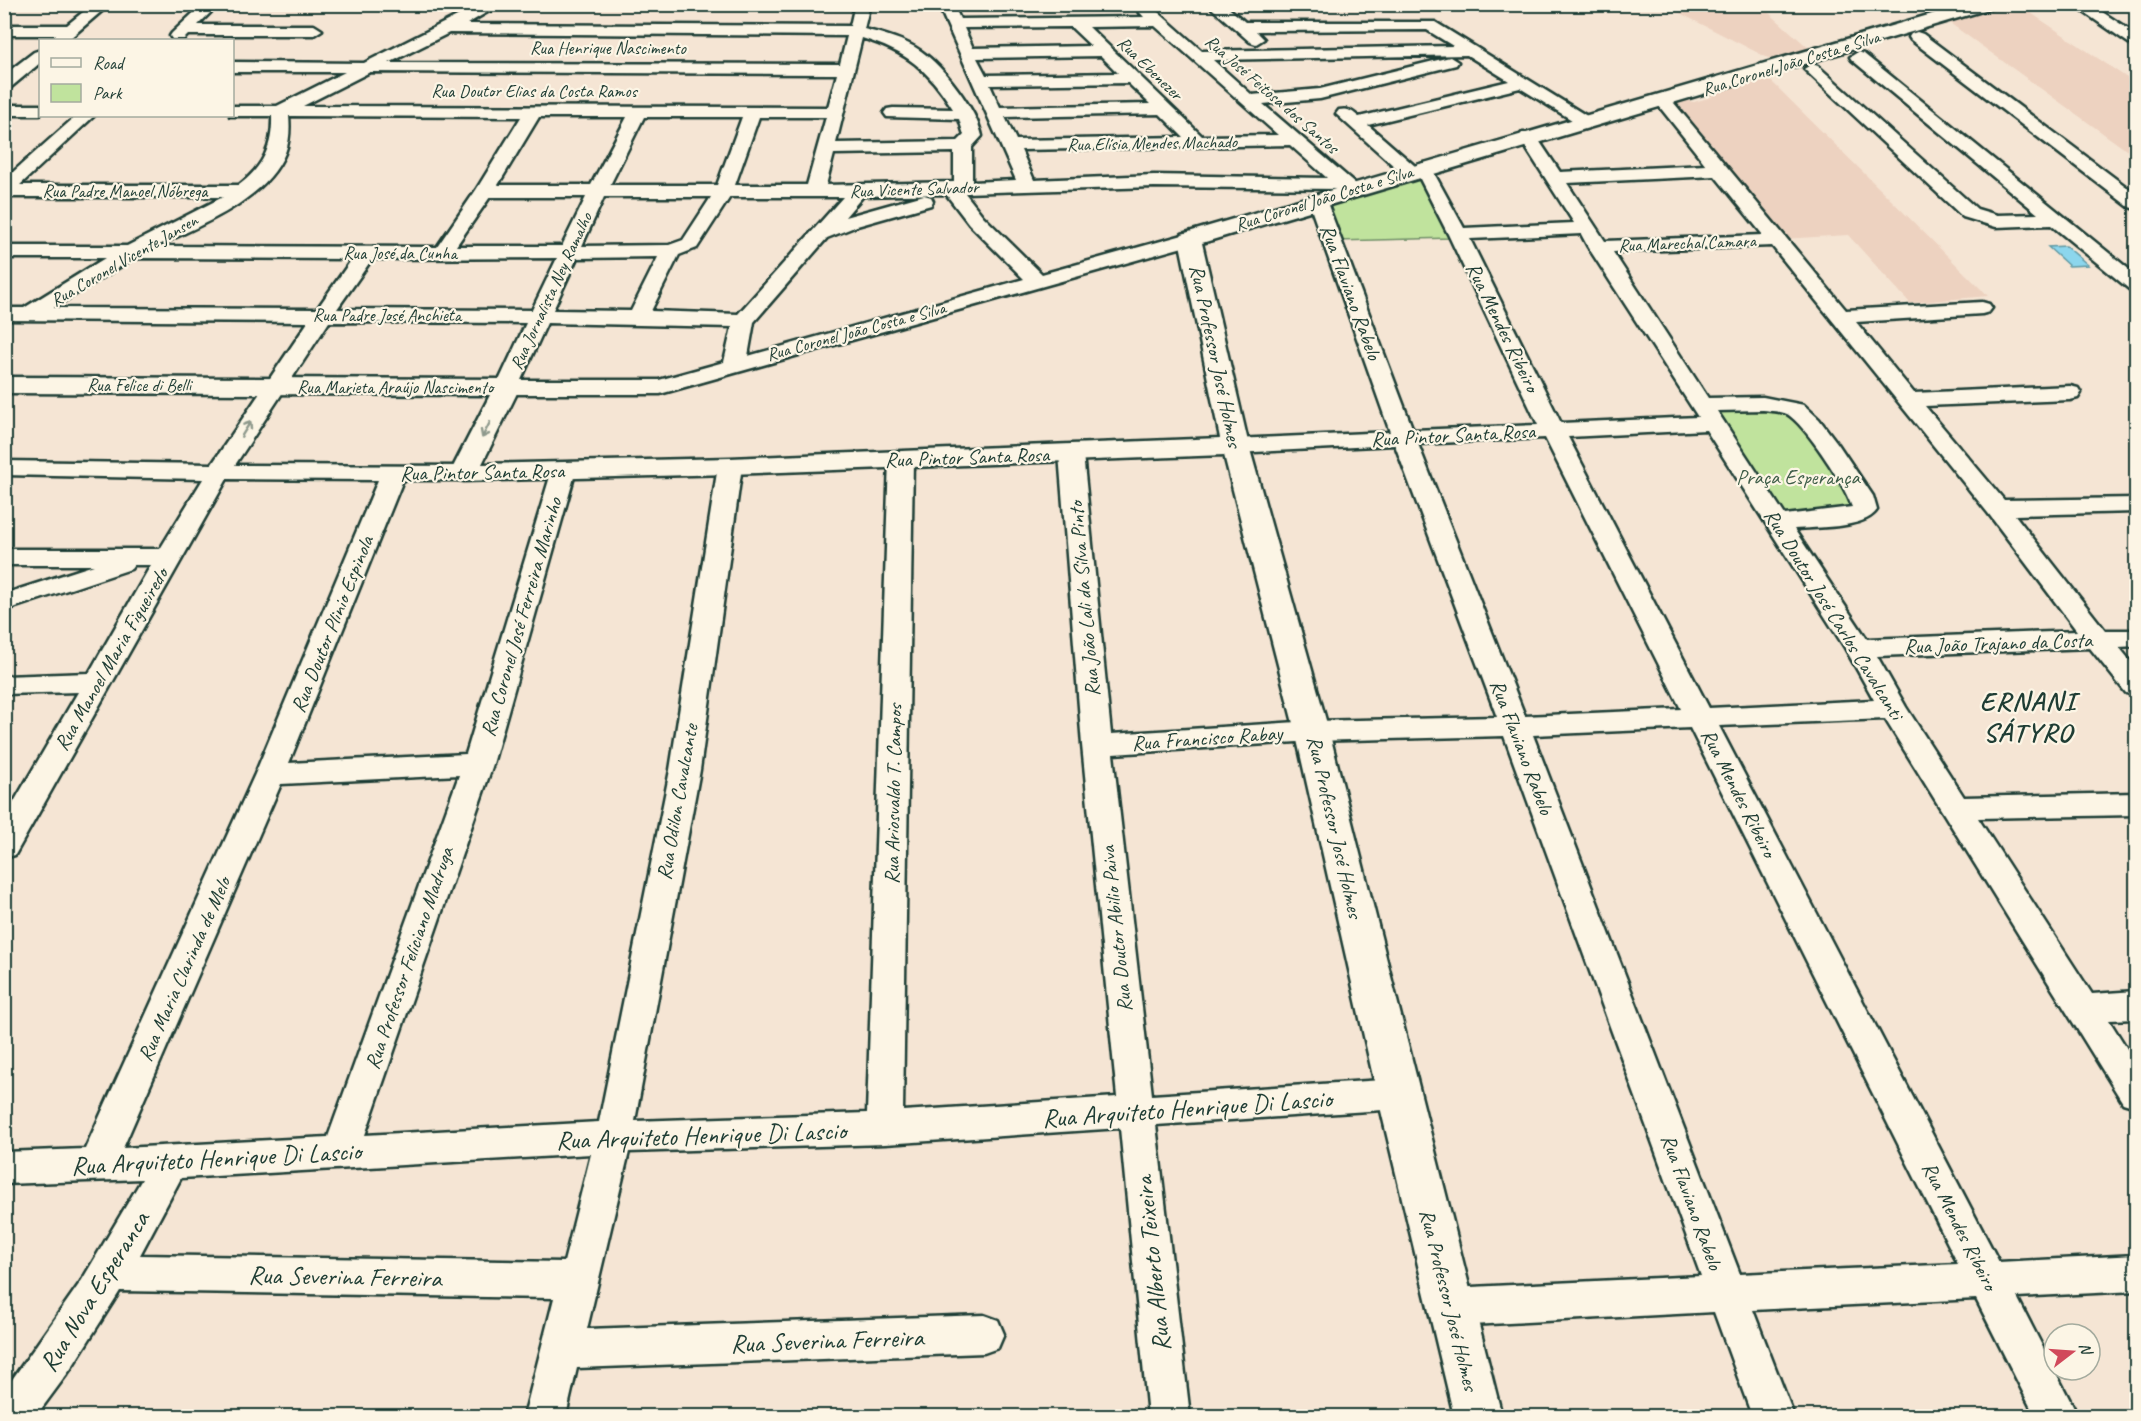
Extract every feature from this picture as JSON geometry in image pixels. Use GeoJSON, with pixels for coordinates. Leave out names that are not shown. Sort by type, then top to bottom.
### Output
{"type":"FeatureCollection","features":[{"type":"Feature","properties":{"kind":"main road","name":"Rua Coronel João Costa e Silva"},"geometry":{"type":"LineString","coordinates":[[1190,239],[1317,200],[1348,187],[1417,170],[1663,100],[1986,4]]}},
{"type":"Feature","properties":{"kind":"main road","name":"Rua Professor José Holmes"},"geometry":{"type":"LineString","coordinates":[[1190,239],[1234,447],[1312,731],[1398,1094],[1478,1416]]}},
{"type":"Feature","properties":{"kind":"main road","name":"Rua Felice di Belli"},"geometry":{"type":"LineString","coordinates":[[4,385],[273,386]]}},
{"type":"Feature","properties":{"kind":"main road","name":"Rua Marieta Araújo Nascimento"},"geometry":{"type":"LineString","coordinates":[[273,386],[507,387]]}},
{"type":"Feature","properties":{"kind":"main road","name":"Rua Jornalista Ney Ramalho"},"geometry":{"type":"LineString","coordinates":[[464,473],[507,387]]}},
{"type":"Feature","properties":{"kind":"main road","name":"Rua Pintor Santa Rosa"},"geometry":{"type":"LineString","coordinates":[[464,473],[730,466],[1234,447]]}},
{"type":"Feature","properties":{"kind":"street"},"geometry":{"type":"LineString","coordinates":[[60,39],[103,4]]}},
{"type":"Feature","properties":{"kind":"street"},"geometry":{"type":"LineString","coordinates":[[174,39],[212,4]]}},
{"type":"Feature","properties":{"kind":"street"},"geometry":{"type":"LineString","coordinates":[[245,191],[274,158],[280,144],[280,111],[494,4]]}},
{"type":"Feature","properties":{"kind":"street"},"geometry":{"type":"LineString","coordinates":[[815,192],[863,4]]}},
{"type":"Feature","properties":{"kind":"street"},"geometry":{"type":"LineString","coordinates":[[945,4],[1028,186]]}},
{"type":"Feature","properties":{"kind":"street","name":"Rua José Feitosa dos Santos"},"geometry":{"type":"LineString","coordinates":[[1139,4],[1348,187]]}},
{"type":"Feature","properties":{"kind":"street"},"geometry":{"type":"LineString","coordinates":[[1214,4],[1280,59]]}},
{"type":"Feature","properties":{"kind":"street"},"geometry":{"type":"LineString","coordinates":[[2079,4],[2136,41]]}},
{"type":"Feature","properties":{"kind":"street"},"geometry":{"type":"LineString","coordinates":[[954,24],[1157,21]]}},
{"type":"Feature","properties":{"kind":"street","name":"Rua Ebenezer"},"geometry":{"type":"LineString","coordinates":[[1075,22],[1198,142]]}},
{"type":"Feature","properties":{"kind":"street"},"geometry":{"type":"LineString","coordinates":[[1242,27],[1430,25],[1586,121]]}},
{"type":"Feature","properties":{"kind":"street"},"geometry":{"type":"LineString","coordinates":[[446,28],[855,30],[896,44],[918,56],[965,114],[974,131],[973,136],[963,146],[956,190]]}},
{"type":"Feature","properties":{"kind":"street"},"geometry":{"type":"LineString","coordinates":[[4,30],[72,30]]}},
{"type":"Feature","properties":{"kind":"street"},"geometry":{"type":"LineString","coordinates":[[185,30],[314,30]]}},
{"type":"Feature","properties":{"kind":"street"},"geometry":{"type":"LineString","coordinates":[[1917,37],[2136,203]]}},
{"type":"Feature","properties":{"kind":"street"},"geometry":{"type":"LineString","coordinates":[[967,53],[1105,51]]}},
{"type":"Feature","properties":{"kind":"street"},"geometry":{"type":"LineString","coordinates":[[1198,56],[1280,59],[1325,53],[1475,52]]}},
{"type":"Feature","properties":{"kind":"street"},"geometry":{"type":"LineString","coordinates":[[1249,100],[1320,94],[1475,52]]}},
{"type":"Feature","properties":{"kind":"street"},"geometry":{"type":"LineString","coordinates":[[1865,54],[2059,211],[2136,285]]}},
{"type":"Feature","properties":{"kind":"street"},"geometry":{"type":"LineString","coordinates":[[1224,78],[1249,72],[1280,59]]}},
{"type":"Feature","properties":{"kind":"street","name":"Rua Henrique Nascimento"},"geometry":{"type":"LineString","coordinates":[[234,67],[847,69]]}},
{"type":"Feature","properties":{"kind":"street"},"geometry":{"type":"LineString","coordinates":[[4,68],[32,68]]}},
{"type":"Feature","properties":{"kind":"street"},"geometry":{"type":"LineString","coordinates":[[4,84],[32,68]]}},
{"type":"Feature","properties":{"kind":"street"},"geometry":{"type":"LineString","coordinates":[[1812,69],[1970,213],[1996,221],[2059,211]]}},
{"type":"Feature","properties":{"kind":"street"},"geometry":{"type":"LineString","coordinates":[[980,80],[1133,78]]}},
{"type":"Feature","properties":{"kind":"street"},"geometry":{"type":"LineString","coordinates":[[1356,123],[1523,82]]}},
{"type":"Feature","properties":{"kind":"street"},"geometry":{"type":"LineString","coordinates":[[1320,94],[1417,170]]}},
{"type":"Feature","properties":{"kind":"street"},"geometry":{"type":"LineString","coordinates":[[1663,100],[1997,508],[2097,639],[2136,686]]}},
{"type":"Feature","properties":{"kind":"street"},"geometry":{"type":"LineString","coordinates":[[994,112],[1164,109]]}},
{"type":"Feature","properties":{"kind":"street"},"geometry":{"type":"LineString","coordinates":[[4,110],[39,110]]}},
{"type":"Feature","properties":{"kind":"street"},"geometry":{"type":"LineString","coordinates":[[442,253],[534,110]]}},
{"type":"Feature","properties":{"kind":"street","name":"Rua Jornalista Ney Ramalho"},"geometry":{"type":"LineString","coordinates":[[507,387],[597,192],[639,110]]}},
{"type":"Feature","properties":{"kind":"street","name":"Rua Doutor Elias da Costa Ramos"},"geometry":{"type":"LineString","coordinates":[[234,111],[836,112]]}},
{"type":"Feature","properties":{"kind":"street"},"geometry":{"type":"LineString","coordinates":[[638,317],[671,251],[690,244],[723,193],[753,111]]}},
{"type":"Feature","properties":{"kind":"street"},"geometry":{"type":"LineString","coordinates":[[893,113],[965,114]]}},
{"type":"Feature","properties":{"kind":"street"},"geometry":{"type":"LineString","coordinates":[[4,190],[85,117]]}},
{"type":"Feature","properties":{"kind":"street","name":"Rua Doutor José Carlos Cavalcanti"},"geometry":{"type":"LineString","coordinates":[[1528,137],[1859,648],[1893,709],[2136,1092]]}},
{"type":"Feature","properties":{"kind":"street","name":"Rua Elísia Mendes Machado"},"geometry":{"type":"LineString","coordinates":[[1009,145],[1294,140]]}},
{"type":"Feature","properties":{"kind":"street"},"geometry":{"type":"LineString","coordinates":[[1148,143],[1154,181]]}},
{"type":"Feature","properties":{"kind":"street"},"geometry":{"type":"LineString","coordinates":[[826,149],[963,146]]}},
{"type":"Feature","properties":{"kind":"street","name":"Rua Mendes Ribeiro"},"geometry":{"type":"LineString","coordinates":[[1417,170],[1458,234],[1553,431],[2057,1416]]}},
{"type":"Feature","properties":{"kind":"street"},"geometry":{"type":"LineString","coordinates":[[1555,178],[1720,170]]}},
{"type":"Feature","properties":{"kind":"street","name":"Rua Vicente Salvador"},"geometry":{"type":"LineString","coordinates":[[484,191],[723,193],[956,190],[1154,181],[1348,187]]}},
{"type":"Feature","properties":{"kind":"street","name":"Rua Padre Manoel Nóbrega"},"geometry":{"type":"LineString","coordinates":[[4,190],[245,191]]}},
{"type":"Feature","properties":{"kind":"street"},"geometry":{"type":"LineString","coordinates":[[818,237],[850,222],[956,190]]}},
{"type":"Feature","properties":{"kind":"street"},"geometry":{"type":"LineString","coordinates":[[956,190],[1037,281]]}},
{"type":"Feature","properties":{"kind":"street","name":"Rua Coronel Vicente Jansen"},"geometry":{"type":"LineString","coordinates":[[4,330],[129,253],[245,191]]}},
{"type":"Feature","properties":{"kind":"street"},"geometry":{"type":"LineString","coordinates":[[735,364],[744,321],[858,191]]}},
{"type":"Feature","properties":{"kind":"street","name":"Rua Flaviano Rabelo"},"geometry":{"type":"LineString","coordinates":[[1317,200],[1404,438],[1515,726],[1773,1416]]}},
{"type":"Feature","properties":{"kind":"street","name":"Rua Marechal Camara"},"geometry":{"type":"LineString","coordinates":[[1458,234],[1777,240]]}},
{"type":"Feature","properties":{"kind":"street","name":"Rua Coronel João Costa e Silva"},"geometry":{"type":"LineString","coordinates":[[660,387],[735,364],[1190,239]]}},
{"type":"Feature","properties":{"kind":"street","name":"Rua José da Cunha"},"geometry":{"type":"LineString","coordinates":[[4,252],[568,253],[671,251]]}},
{"type":"Feature","properties":{"kind":"street","name":"Rua Manoel Maria Figueiredo"},"geometry":{"type":"LineString","coordinates":[[4,847],[14,816],[96,682],[157,557],[219,471],[273,386],[366,253]]}},
{"type":"Feature","properties":{"kind":"street"},"geometry":{"type":"LineString","coordinates":[[1839,317],[1982,308]]}},
{"type":"Feature","properties":{"kind":"street","name":"Rua Padre José Anchieta"},"geometry":{"type":"LineString","coordinates":[[4,314],[540,316],[744,321]]}},
{"type":"Feature","properties":{"kind":"street","name":"Rua Marieta Araújo Nascimento"},"geometry":{"type":"LineString","coordinates":[[507,387],[660,387]]}},
{"type":"Feature","properties":{"kind":"street"},"geometry":{"type":"LineString","coordinates":[[1907,400],[2070,393]]}},
{"type":"Feature","properties":{"kind":"street"},"geometry":{"type":"LineString","coordinates":[[1709,414],[1762,405],[1796,410],[1809,420],[1861,496],[1864,510],[1852,516],[1776,523]]}},
{"type":"Feature","properties":{"kind":"street","name":"Rua Pintor Santa Rosa"},"geometry":{"type":"LineString","coordinates":[[1234,447],[1553,431],[1709,414]]}},
{"type":"Feature","properties":{"kind":"street","name":"Rua João Lali da Silva Pinto"},"geometry":{"type":"LineString","coordinates":[[1071,454],[1097,745]]}},
{"type":"Feature","properties":{"kind":"street","name":"Rua Ariosvaldo T. Campos"},"geometry":{"type":"LineString","coordinates":[[885,1128],[901,459]]}},
{"type":"Feature","properties":{"kind":"street","name":"Rua Odilon Cavalcante"},"geometry":{"type":"LineString","coordinates":[[545,1416],[614,1137],[685,770],[730,466]]}},
{"type":"Feature","properties":{"kind":"street","name":"Rua Pintor Santa Rosa"},"geometry":{"type":"LineString","coordinates":[[4,468],[464,473]]}},
{"type":"Feature","properties":{"kind":"street","name":"Rua Coronel José Ferreira Marinho"},"geometry":{"type":"LineString","coordinates":[[478,764],[564,470]]}},
{"type":"Feature","properties":{"kind":"street","name":"Rua Doutor Plinio Espinola"},"geometry":{"type":"LineString","coordinates":[[270,774],[393,474]]}},
{"type":"Feature","properties":{"kind":"street"},"geometry":{"type":"LineString","coordinates":[[1997,508],[2136,505]]}},
{"type":"Feature","properties":{"kind":"street"},"geometry":{"type":"LineString","coordinates":[[4,557],[157,557]]}},
{"type":"Feature","properties":{"kind":"street"},"geometry":{"type":"LineString","coordinates":[[4,603],[157,557]]}},
{"type":"Feature","properties":{"kind":"street","name":"Rua João Trajano da Costa"},"geometry":{"type":"LineString","coordinates":[[1859,648],[2136,638]]}},
{"type":"Feature","properties":{"kind":"street"},"geometry":{"type":"LineString","coordinates":[[4,685],[96,682]]}},
{"type":"Feature","properties":{"kind":"street","name":"Rua Francisco Rabay"},"geometry":{"type":"LineString","coordinates":[[1097,745],[1312,731],[1515,726],[1893,709]]}},
{"type":"Feature","properties":{"kind":"street","name":"Rua Doutor Abilio Paiva"},"geometry":{"type":"LineString","coordinates":[[1097,745],[1136,1112]]}},
{"type":"Feature","properties":{"kind":"street"},"geometry":{"type":"LineString","coordinates":[[270,774],[478,764]]}},
{"type":"Feature","properties":{"kind":"street","name":"Rua Professor Feliciano Madruga"},"geometry":{"type":"LineString","coordinates":[[341,1152],[478,764]]}},
{"type":"Feature","properties":{"kind":"street","name":"Rua Maria Clarinda de Melo"},"geometry":{"type":"LineString","coordinates":[[97,1164],[270,774]]}},
{"type":"Feature","properties":{"kind":"street"},"geometry":{"type":"LineString","coordinates":[[1957,808],[2136,804]]}},
{"type":"Feature","properties":{"kind":"street"},"geometry":{"type":"LineString","coordinates":[[2083,1008],[2136,1005]]}},
{"type":"Feature","properties":{"kind":"street","name":"Rua Arquiteto Henrique Di Lascio"},"geometry":{"type":"LineString","coordinates":[[4,1168],[170,1162],[614,1137],[885,1128],[1398,1094]]}},
{"type":"Feature","properties":{"kind":"street","name":"Rua Alberto Teixeira"},"geometry":{"type":"LineString","coordinates":[[1136,1112],[1168,1416]]}},
{"type":"Feature","properties":{"kind":"street","name":"Rua Nova Esperanca"},"geometry":{"type":"LineString","coordinates":[[21,1414],[111,1273],[170,1162]]}},
{"type":"Feature","properties":{"kind":"street","name":"Rua Severina Ferreira"},"geometry":{"type":"LineString","coordinates":[[111,1273],[579,1280]]}},
{"type":"Feature","properties":{"kind":"street"},"geometry":{"type":"LineString","coordinates":[[1451,1307],[2136,1273]]}},
{"type":"Feature","properties":{"kind":"street","name":"Rua Severina Ferreira"},"geometry":{"type":"LineString","coordinates":[[562,1349],[984,1334]]}},
{"type":"Feature","properties":{"kind":"shaded area"},"geometry":{"type":"Polygon","coordinates":[[[1664,5],[1760,5],[1811,50],[1774,61],[1664,5]]]}},
{"type":"Feature","properties":{"kind":"shaded area"},"geometry":{"type":"Polygon","coordinates":[[[1998,5],[2019,5],[2136,84],[2136,157],[1947,21],[1998,5]]]}},
{"type":"Feature","properties":{"kind":"shaded area"},"geometry":{"type":"Polygon","coordinates":[[[1769,79],[1988,296],[1910,303],[1848,235],[1782,239],[1667,102],[1678,99],[1694,102],[1712,97],[1706,90],[1732,83],[1744,87],[1769,79]]]}},
{"type":"Feature","properties":{"kind":"green space"},"geometry":{"type":"Polygon","coordinates":[[[1420,178],[1451,238],[1337,241],[1323,202],[1420,178]]]}},
{"type":"Feature","properties":{"kind":"green space","name":"Praça Esperança"},"geometry":{"type":"Polygon","coordinates":[[[1713,408],[1782,409],[1793,412],[1853,492],[1853,509],[1779,520],[1713,408]]]}},
{"type":"Feature","properties":{"kind":"water"},"geometry":{"type":"Polygon","coordinates":[[[2066,246],[2088,265],[2069,266],[2048,247],[2066,246]]]}},
{"type":"Feature","properties":{"kind":"district","name":"ERNANI SÁTYRO"},"geometry":{"type":"Point","coordinates":[2028,716]}}]}
